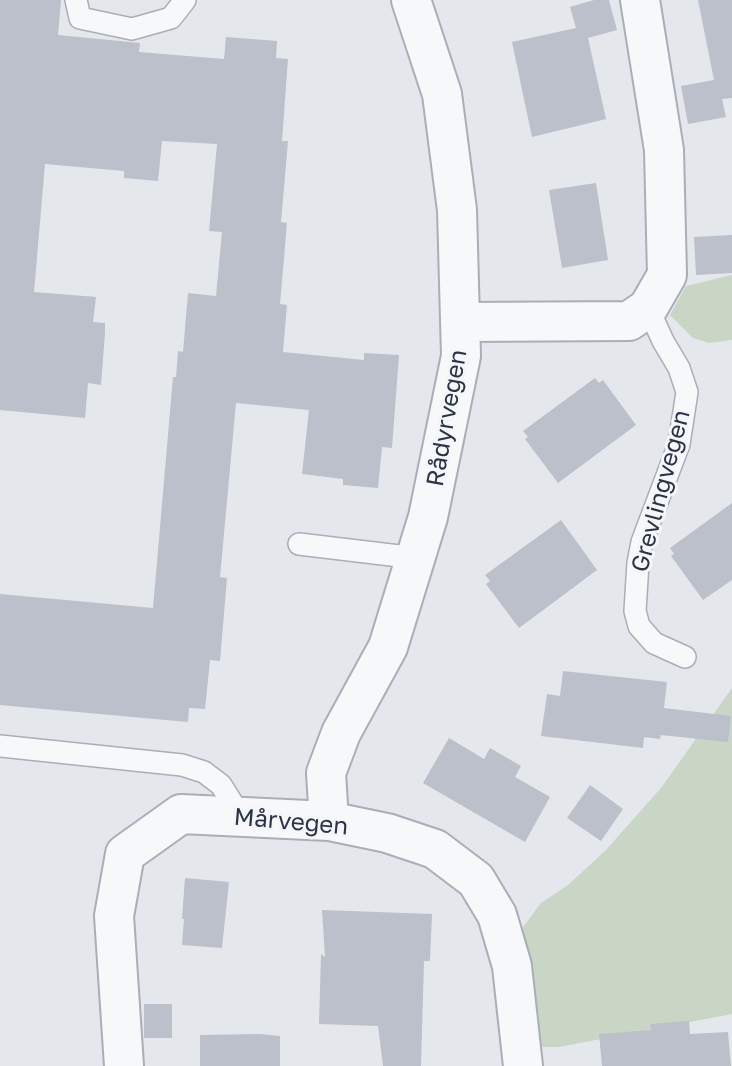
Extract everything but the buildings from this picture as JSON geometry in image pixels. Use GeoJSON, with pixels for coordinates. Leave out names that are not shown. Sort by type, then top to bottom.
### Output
{"type":"FeatureCollection","features":[{"type":"Feature","properties":{"kind":"street","name":"Rådyrvegen"},"geometry":{"type":"LineString","coordinates":[[329,821],[326,773],[341,733],[388,647],[428,517],[458,369],[462,321],[457,210],[442,94],[411,0]]}},
{"type":"Feature","properties":{"kind":"street"},"geometry":{"type":"LineString","coordinates":[[462,321],[629,321],[648,308],[667,275],[664,150],[640,0]]}},
{"type":"Feature","properties":{"kind":"street","name":"Mårvegen"},"geometry":{"type":"LineString","coordinates":[[124,1066],[114,916],[125,854],[181,814],[329,821],[387,833],[435,849],[475,880],[498,915],[512,966],[523,1066]]}},
{"type":"Feature","properties":{"kind":"lane"},"geometry":{"type":"LineString","coordinates":[[76,0],[80,18],[132,29],[171,18],[185,0]]}},
{"type":"Feature","properties":{"kind":"lane","name":"Grevlingvegen"},"geometry":{"type":"LineString","coordinates":[[648,308],[679,368],[687,392],[679,444],[642,542],[635,611],[639,626],[654,643],[685,657]]}},
{"type":"Feature","properties":{"kind":"lane"},"geometry":{"type":"LineString","coordinates":[[299,544],[415,558]]}},
{"type":"Feature","properties":{"kind":"lane"},"geometry":{"type":"LineString","coordinates":[[0,746],[182,765],[204,772],[220,785],[241,817]]}},
{"type":"Feature","properties":{"kind":"green space"},"geometry":{"type":"Polygon","coordinates":[[[732,275],[732,340],[709,343],[693,338],[670,315],[686,286],[732,275]]]}},
{"type":"Feature","properties":{"kind":"green space"},"geometry":{"type":"Polygon","coordinates":[[[732,688],[732,1014],[559,1047],[543,1047],[518,1025],[511,943],[541,903],[568,885],[605,851],[661,788],[732,688]]]}}]}
